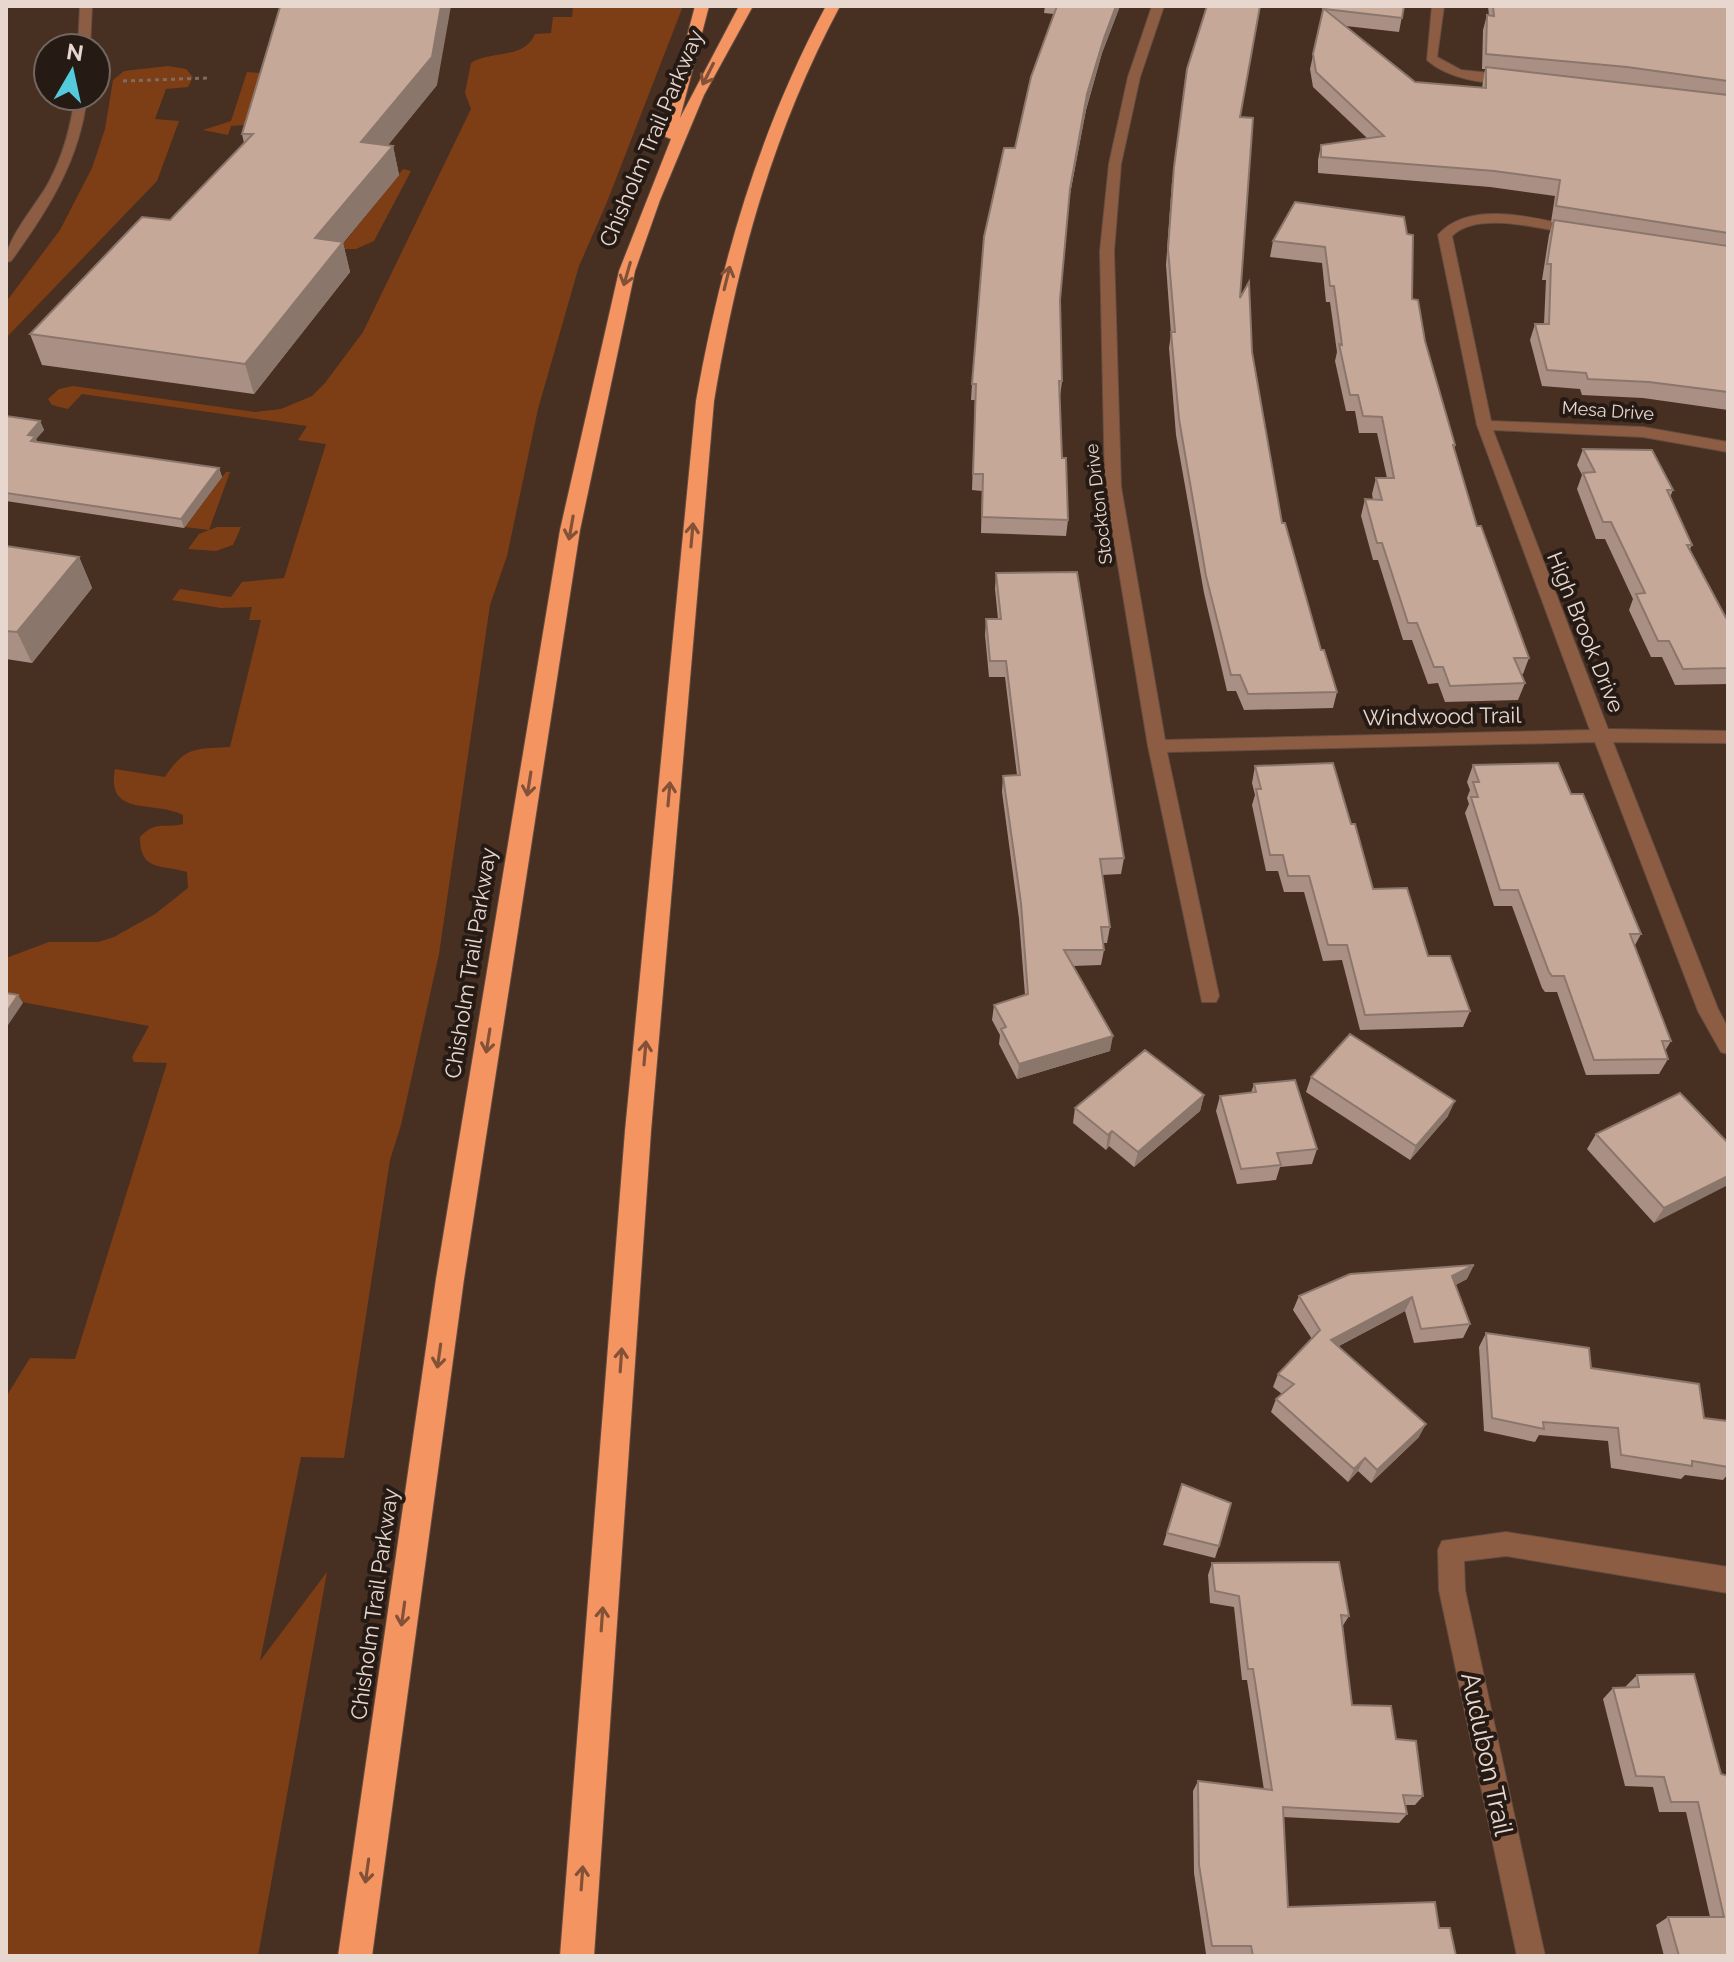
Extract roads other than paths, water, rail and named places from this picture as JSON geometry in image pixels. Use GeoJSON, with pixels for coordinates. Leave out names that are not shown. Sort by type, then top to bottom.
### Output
{"type":"FeatureCollection","features":[{"type":"Feature","properties":{"kind":"highway"},"geometry":{"type":"LineString","coordinates":[[652,200],[702,6]]}},
{"type":"Feature","properties":{"kind":"highway","name":"Chisholm Trail Parkway"},"geometry":{"type":"LineString","coordinates":[[355,1956],[450,1279],[570,530],[627,271],[652,200],[697,95],[746,6]]}},
{"type":"Feature","properties":{"kind":"highway"},"geometry":{"type":"LineString","coordinates":[[577,1956],[638,1131],[698,470],[720,308],[755,178],[789,88],[833,6]]}},
{"type":"Feature","properties":{"kind":"highway"},"geometry":{"type":"LineString","coordinates":[[812,43],[844,6]]}},
{"type":"Feature","properties":{"kind":"street"},"geometry":{"type":"LineString","coordinates":[[85,32],[86,6]]}},
{"type":"Feature","properties":{"kind":"street","name":"Stockton Drive"},"geometry":{"type":"LineString","coordinates":[[1158,6],[1134,77],[1118,149],[1107,251],[1113,487],[1157,746],[1209,996]]}},
{"type":"Feature","properties":{"kind":"street"},"geometry":{"type":"LineString","coordinates":[[1438,6],[1431,58],[1437,64],[1461,73],[1519,80]]}},
{"type":"Feature","properties":{"kind":"street"},"geometry":{"type":"LineString","coordinates":[[6,258],[37,217],[61,171],[80,121],[80,112]]}},
{"type":"Feature","properties":{"kind":"street","name":"High Brook Drive"},"geometry":{"type":"LineString","coordinates":[[1587,232],[1482,218],[1453,225],[1445,235],[1445,243],[1484,425],[1708,1011],[1728,1046]]}},
{"type":"Feature","properties":{"kind":"street","name":"Mesa Drive"},"geometry":{"type":"LineString","coordinates":[[1484,425],[1630,430],[1728,447]]}},
{"type":"Feature","properties":{"kind":"street","name":"Windwood Trail"},"geometry":{"type":"LineString","coordinates":[[1157,746],[1674,734],[1728,737]]}},
{"type":"Feature","properties":{"kind":"street","name":"Audubon Trail"},"geometry":{"type":"LineString","coordinates":[[1531,1956],[1452,1590],[1451,1550],[1506,1544],[1728,1580]]}}]}
